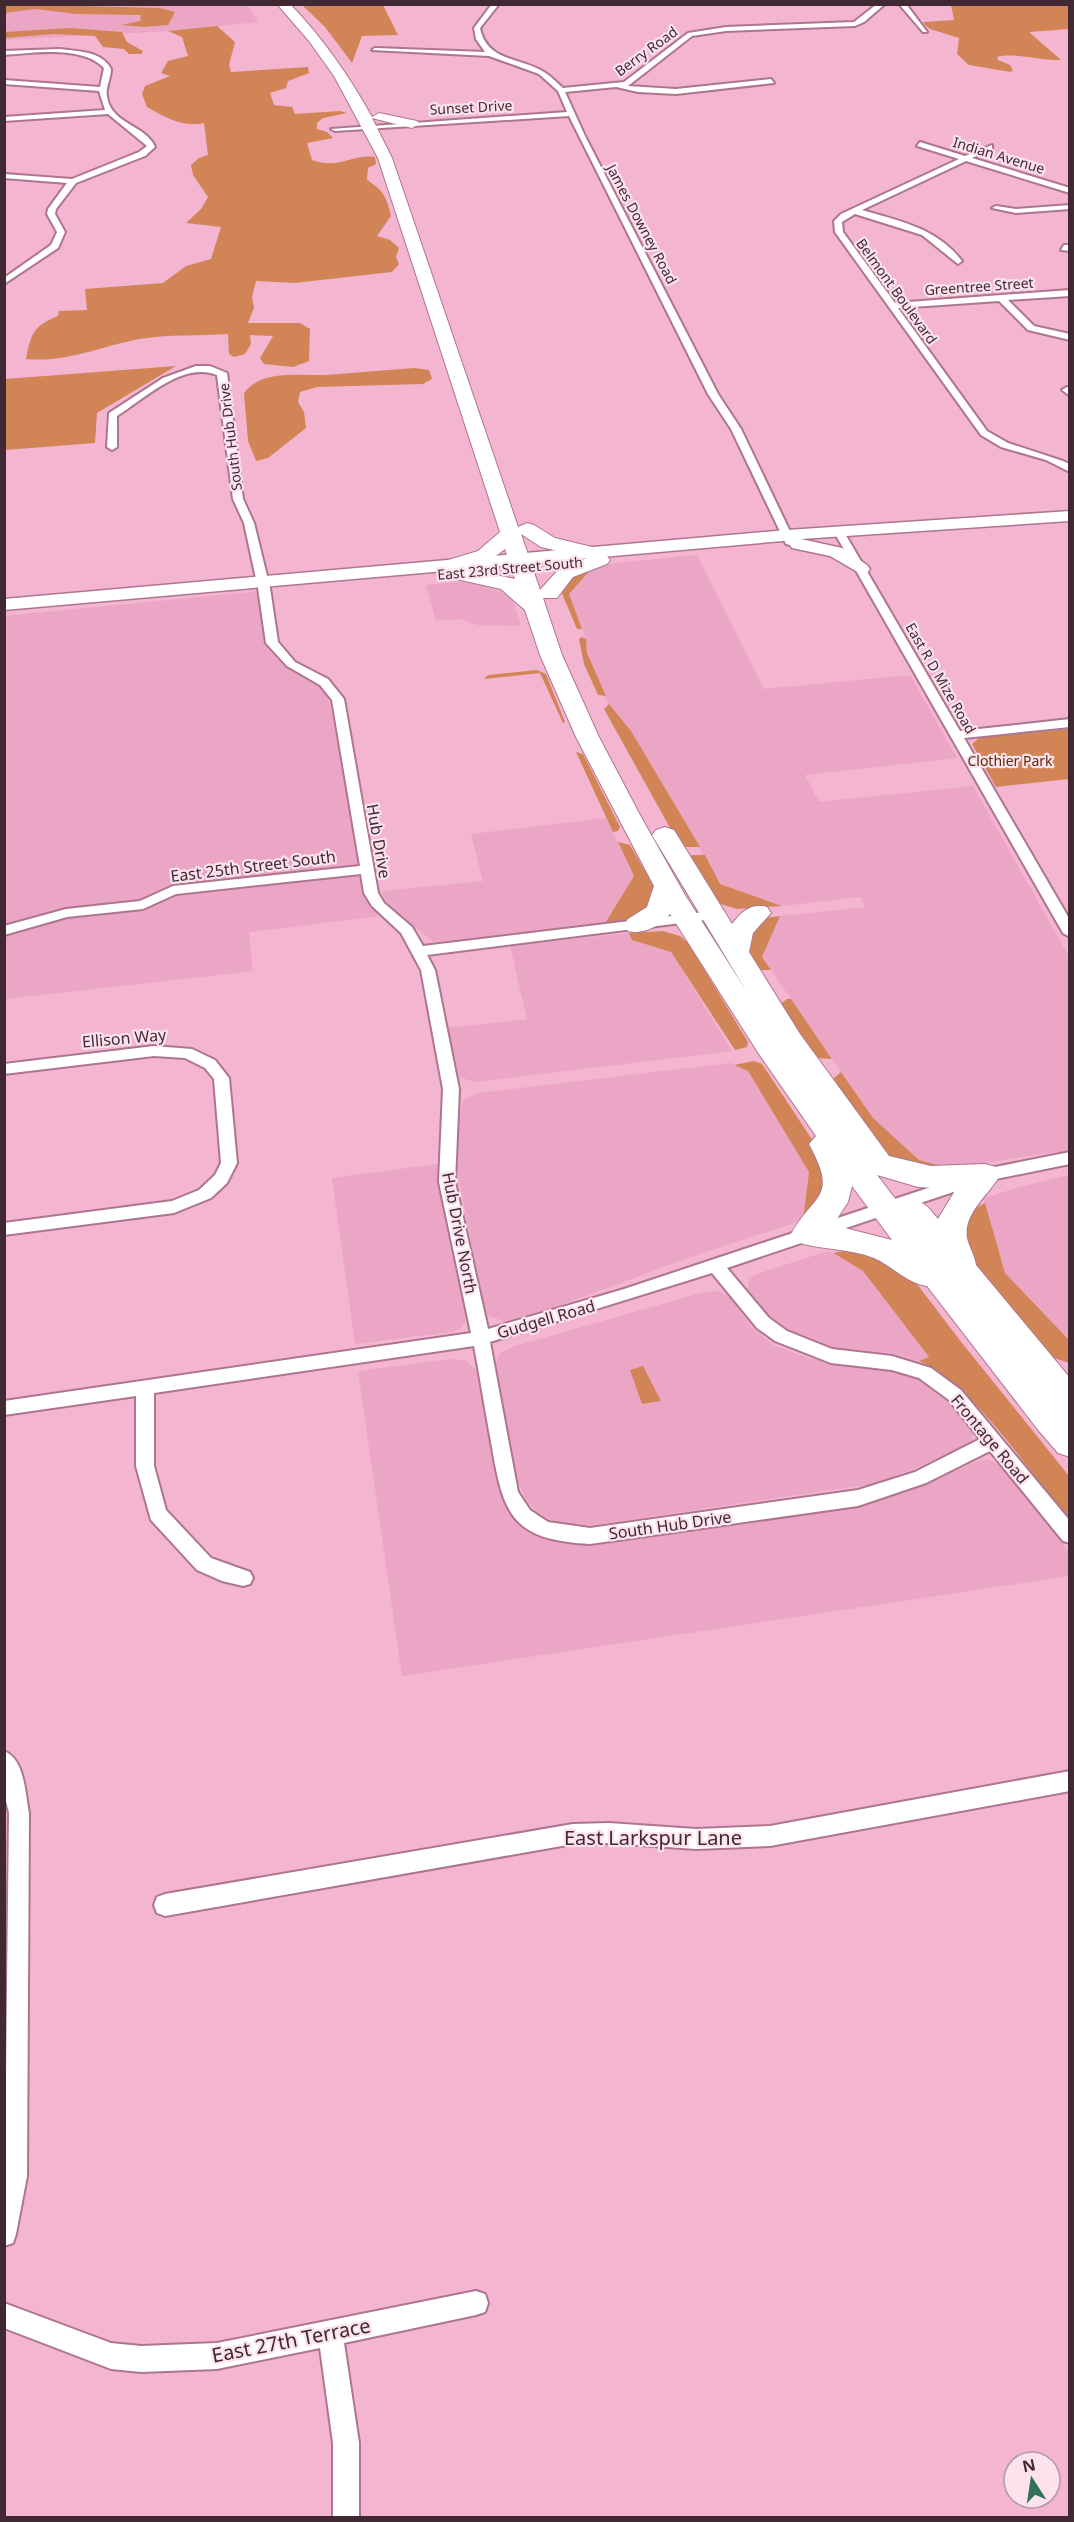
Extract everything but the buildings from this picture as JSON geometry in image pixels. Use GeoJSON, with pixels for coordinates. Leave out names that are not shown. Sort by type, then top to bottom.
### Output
{"type":"FeatureCollection","features":[{"type":"Feature","properties":{"kind":"highway"},"geometry":{"type":"LineString","coordinates":[[283,4],[322,46],[381,126],[397,130],[412,124]]}},
{"type":"Feature","properties":{"kind":"highway"},"geometry":{"type":"LineString","coordinates":[[294,4],[331,44],[381,126],[397,189],[530,562],[571,703],[615,790],[668,884],[736,952],[790,1041],[879,1164],[895,1204]]}},
{"type":"Feature","properties":{"kind":"highway"},"geometry":{"type":"LineString","coordinates":[[381,126],[412,124]]}},
{"type":"Feature","properties":{"kind":"highway"},"geometry":{"type":"LineString","coordinates":[[519,531],[548,543],[594,556]]}},
{"type":"Feature","properties":{"kind":"highway"},"geometry":{"type":"LineString","coordinates":[[453,569],[485,555],[519,531]]}},
{"type":"Feature","properties":{"kind":"highway"},"geometry":{"type":"LineString","coordinates":[[542,600],[566,573],[594,556]]}},
{"type":"Feature","properties":{"kind":"highway"},"geometry":{"type":"LineString","coordinates":[[453,569],[508,584],[542,600],[636,787]]}},
{"type":"Feature","properties":{"kind":"highway"},"geometry":{"type":"LineString","coordinates":[[654,818],[701,917],[769,1050],[797,1089],[895,1204],[964,1293],[1070,1443]]}},
{"type":"Feature","properties":{"kind":"highway"},"geometry":{"type":"LineString","coordinates":[[637,925],[659,911],[668,884]]}},
{"type":"Feature","properties":{"kind":"highway"},"geometry":{"type":"LineString","coordinates":[[736,952],[735,941],[740,930],[758,913]]}},
{"type":"Feature","properties":{"kind":"highway"},"geometry":{"type":"LineString","coordinates":[[797,1089],[808,1118],[833,1158],[840,1178],[835,1200],[807,1234]]}},
{"type":"Feature","properties":{"kind":"highway"},"geometry":{"type":"LineString","coordinates":[[879,1164],[900,1173],[924,1177],[962,1179],[985,1175]]}},
{"type":"Feature","properties":{"kind":"highway"},"geometry":{"type":"LineString","coordinates":[[964,1293],[950,1228],[959,1207],[985,1175]]}},
{"type":"Feature","properties":{"kind":"highway"},"geometry":{"type":"LineString","coordinates":[[807,1234],[862,1241],[893,1252],[964,1293],[1070,1403]]}},
{"type":"Feature","properties":{"kind":"main road","name":"East 23rd Street South"},"geometry":{"type":"LineString","coordinates":[[262,578],[274,572],[298,578],[453,569],[1070,516]]}},
{"type":"Feature","properties":{"kind":"main road","name":"East 23rd Street South"},"geometry":{"type":"LineString","coordinates":[[842,536],[885,535],[930,527]]}},
{"type":"Feature","properties":{"kind":"main road"},"geometry":{"type":"LineString","coordinates":[[862,571],[859,553],[864,546],[885,535]]}},
{"type":"Feature","properties":{"kind":"main road"},"geometry":{"type":"LineString","coordinates":[[789,540],[825,547],[862,571]]}},
{"type":"Feature","properties":{"kind":"main road","name":"East 23rd Street South"},"geometry":{"type":"LineString","coordinates":[[4,605],[90,598],[108,600],[262,578],[453,569]]}},
{"type":"Feature","properties":{"kind":"street"},"geometry":{"type":"LineString","coordinates":[[490,54],[479,39],[477,28],[496,4]]}},
{"type":"Feature","properties":{"kind":"street","name":"Berry Road"},"geometry":{"type":"LineString","coordinates":[[561,90],[626,84],[690,34],[726,29],[855,24],[882,4]]}},
{"type":"Feature","properties":{"kind":"street"},"geometry":{"type":"LineString","coordinates":[[902,4],[925,31]]}},
{"type":"Feature","properties":{"kind":"street","name":"James Downey Road"},"geometry":{"type":"LineString","coordinates":[[375,50],[490,54],[541,73],[561,90],[713,394],[736,429],[789,540]]}},
{"type":"Feature","properties":{"kind":"street"},"geometry":{"type":"LineString","coordinates":[[4,53],[50,51],[90,56],[107,67],[103,100],[109,112],[149,142],[151,147],[142,154],[74,181],[4,176]]}},
{"type":"Feature","properties":{"kind":"street"},"geometry":{"type":"LineString","coordinates":[[619,86],[659,91],[717,90],[771,81]]}},
{"type":"Feature","properties":{"kind":"street"},"geometry":{"type":"LineString","coordinates":[[4,82],[103,89]]}},
{"type":"Feature","properties":{"kind":"street"},"geometry":{"type":"LineString","coordinates":[[4,119],[109,112]]}},
{"type":"Feature","properties":{"kind":"street","name":"Sunset Drive"},"geometry":{"type":"LineString","coordinates":[[412,124],[572,114]]}},
{"type":"Feature","properties":{"kind":"street"},"geometry":{"type":"LineString","coordinates":[[335,129],[381,126]]}},
{"type":"Feature","properties":{"kind":"street","name":"Indian Avenue"},"geometry":{"type":"LineString","coordinates":[[920,144],[1070,191]]}},
{"type":"Feature","properties":{"kind":"street","name":"Belmont Boulevard"},"geometry":{"type":"LineString","coordinates":[[988,147],[855,211],[838,221],[839,232],[984,434],[1003,445],[1059,461],[1070,469]]}},
{"type":"Feature","properties":{"kind":"street"},"geometry":{"type":"LineString","coordinates":[[4,282],[57,243],[61,232],[51,214],[52,209],[74,181]]}},
{"type":"Feature","properties":{"kind":"street"},"geometry":{"type":"LineString","coordinates":[[996,208],[1016,211],[1070,207]]}},
{"type":"Feature","properties":{"kind":"street"},"geometry":{"type":"LineString","coordinates":[[855,211],[934,235],[950,248],[958,261]]}},
{"type":"Feature","properties":{"kind":"street","name":"Greentree Street"},"geometry":{"type":"LineString","coordinates":[[890,306],[1070,293]]}},
{"type":"Feature","properties":{"kind":"street"},"geometry":{"type":"LineString","coordinates":[[1001,298],[1031,328],[1070,337]]}},
{"type":"Feature","properties":{"kind":"street","name":"South Hub Drive"},"geometry":{"type":"LineString","coordinates":[[112,447],[112,415],[186,370],[215,369],[222,373],[238,499],[249,523],[262,578]]}},
{"type":"Feature","properties":{"kind":"street","name":"East R D Mize Road"},"geometry":{"type":"LineString","coordinates":[[842,536],[1070,933]]}},
{"type":"Feature","properties":{"kind":"street","name":"Hub Drive"},"geometry":{"type":"LineString","coordinates":[[262,578],[272,643],[283,657],[324,682],[338,699],[371,893],[379,906],[407,930],[420,951]]}},
{"type":"Feature","properties":{"kind":"street"},"geometry":{"type":"LineString","coordinates":[[957,735],[1070,723]]}},
{"type":"Feature","properties":{"kind":"street","name":"East 25th Street South"},"geometry":{"type":"LineString","coordinates":[[4,931],[66,913],[143,905],[173,890],[368,869]]}},
{"type":"Feature","properties":{"kind":"street"},"geometry":{"type":"LineString","coordinates":[[420,951],[701,917]]}},
{"type":"Feature","properties":{"kind":"street","name":"Hub Drive North"},"geometry":{"type":"LineString","coordinates":[[420,951],[428,970],[451,1089],[447,1182],[481,1338]]}},
{"type":"Feature","properties":{"kind":"street","name":"Ellison Way"},"geometry":{"type":"LineString","coordinates":[[4,1069],[154,1051],[188,1053],[210,1065],[220,1078],[229,1162],[221,1179],[205,1194],[174,1207],[4,1229]]}},
{"type":"Feature","properties":{"kind":"street","name":"Gudgell Road"},"geometry":{"type":"LineString","coordinates":[[4,1408],[481,1338],[626,1295],[985,1175],[1070,1158]]}},
{"type":"Feature","properties":{"kind":"street","name":"Frontage Road"},"geometry":{"type":"LineString","coordinates":[[715,1265],[763,1323],[781,1336],[831,1356],[892,1363],[926,1373],[955,1395],[1070,1535]]}},
{"type":"Feature","properties":{"kind":"street","name":"South Hub Drive"},"geometry":{"type":"LineString","coordinates":[[481,1338],[509,1493],[515,1506],[528,1520],[561,1535],[590,1536],[858,1498],[920,1478],[993,1441]]}},
{"type":"Feature","properties":{"kind":"street"},"geometry":{"type":"LineString","coordinates":[[145,1387],[145,1466],[158,1514],[204,1564],[222,1573],[243,1578]]}},
{"type":"Feature","properties":{"kind":"street"},"geometry":{"type":"LineString","coordinates":[[4,1761],[10,1770],[19,1813],[11,1942],[15,2176],[4,2234]]}},
{"type":"Feature","properties":{"kind":"street","name":"East Larkspur Lane"},"geometry":{"type":"LineString","coordinates":[[165,1905],[573,1834],[609,1833],[696,1839],[770,1836],[1070,1781]]}},
{"type":"Feature","properties":{"kind":"street","name":"East 27th Terrace"},"geometry":{"type":"LineString","coordinates":[[4,2315],[111,2356],[141,2359],[217,2356],[476,2303]]}},
{"type":"Feature","properties":{"kind":"street"},"geometry":{"type":"LineString","coordinates":[[330,2333],[346,2443],[346,2517]]}},
{"type":"Feature","properties":{"kind":"shaded area"},"geometry":{"type":"Polygon","coordinates":[[[5,5],[247,5],[258,22],[168,31],[5,40],[5,5]]]}},
{"type":"Feature","properties":{"kind":"shaded area"},"geometry":{"type":"Polygon","coordinates":[[[697,555],[764,689],[910,675],[957,758],[805,775],[819,802],[973,786],[1069,957],[1069,1151],[1012,1158],[957,1170],[919,1160],[873,1118],[762,957],[780,916],[865,907],[861,897],[782,906],[720,884],[631,731],[610,708],[587,653],[586,639],[569,594],[595,565],[697,555]]]}},
{"type":"Feature","properties":{"kind":"shaded area"},"geometry":{"type":"Polygon","coordinates":[[[469,581],[511,595],[521,626],[478,625],[460,619],[436,621],[426,585],[469,581]]]}},
{"type":"Feature","properties":{"kind":"shaded area"},"geometry":{"type":"Polygon","coordinates":[[[260,591],[271,652],[326,687],[366,875],[358,877],[361,879],[365,897],[379,916],[249,932],[253,971],[5,999],[4,616],[260,591]]]}},
{"type":"Feature","properties":{"kind":"shaded area"},"geometry":{"type":"Polygon","coordinates":[[[606,818],[634,876],[604,925],[434,942],[391,909],[383,896],[383,891],[483,881],[471,834],[606,818]]]}},
{"type":"Feature","properties":{"kind":"shaded area"},"geometry":{"type":"Polygon","coordinates":[[[629,933],[632,940],[671,952],[732,1051],[475,1082],[459,1077],[447,1028],[527,1019],[510,946],[629,933]]]}},
{"type":"Feature","properties":{"kind":"shaded area"},"geometry":{"type":"Polygon","coordinates":[[[730,1063],[748,1071],[809,1172],[803,1220],[693,1256],[556,1307],[505,1322],[488,1315],[483,1306],[454,1153],[462,1104],[466,1098],[479,1093],[730,1063]]]}},
{"type":"Feature","properties":{"kind":"shaded area"},"geometry":{"type":"Polygon","coordinates":[[[438,1164],[465,1310],[465,1322],[461,1328],[452,1332],[355,1344],[332,1178],[438,1164]]]}},
{"type":"Feature","properties":{"kind":"shaded area"},"geometry":{"type":"Polygon","coordinates":[[[1069,1175],[1069,1340],[1005,1273],[983,1199],[1019,1187],[1069,1175]]]}},
{"type":"Feature","properties":{"kind":"shaded area"},"geometry":{"type":"Polygon","coordinates":[[[828,1251],[863,1271],[929,1357],[919,1361],[895,1354],[816,1345],[778,1330],[747,1292],[749,1280],[757,1274],[828,1251]]]}},
{"type":"Feature","properties":{"kind":"shaded area"},"geometry":{"type":"Polygon","coordinates":[[[718,1291],[730,1297],[751,1327],[775,1346],[811,1359],[892,1368],[928,1382],[952,1401],[973,1429],[972,1441],[958,1450],[883,1481],[864,1485],[595,1525],[564,1524],[548,1519],[535,1510],[526,1500],[515,1474],[495,1366],[499,1354],[512,1347],[701,1293],[718,1291]]]}},
{"type":"Feature","properties":{"kind":"shaded area"},"geometry":{"type":"Polygon","coordinates":[[[451,1359],[467,1361],[476,1370],[498,1484],[507,1507],[528,1528],[545,1537],[563,1542],[598,1544],[871,1502],[926,1484],[978,1461],[988,1459],[1004,1467],[1069,1552],[1069,1576],[402,1676],[358,1371],[451,1359]]]}},
{"type":"Feature","properties":{"kind":"green space"},"geometry":{"type":"Polygon","coordinates":[[[5,4],[160,8],[175,12],[168,25],[144,27],[121,25],[140,21],[141,15],[76,14],[35,9],[5,13],[5,4]]]}},
{"type":"Feature","properties":{"kind":"green space"},"geometry":{"type":"Polygon","coordinates":[[[302,5],[383,5],[398,35],[362,36],[352,63],[325,27],[302,5]]]}},
{"type":"Feature","properties":{"kind":"green space"},"geometry":{"type":"Polygon","coordinates":[[[951,5],[1069,5],[1069,29],[1029,32],[1061,60],[997,57],[998,60],[1010,65],[1013,70],[1011,72],[969,65],[957,54],[959,38],[930,29],[924,24],[924,22],[954,20],[951,5]]]}},
{"type":"Feature","properties":{"kind":"green space"},"geometry":{"type":"Polygon","coordinates":[[[217,26],[235,42],[229,65],[231,72],[308,67],[309,73],[288,81],[286,88],[270,93],[274,105],[292,107],[295,114],[340,111],[347,113],[323,118],[317,123],[317,129],[327,132],[333,138],[307,143],[312,160],[322,163],[338,163],[375,157],[376,164],[368,168],[367,180],[384,195],[391,216],[377,236],[390,240],[399,248],[396,257],[399,264],[392,272],[294,283],[256,281],[252,297],[254,308],[248,323],[300,323],[310,329],[309,361],[293,367],[264,364],[260,358],[273,336],[250,335],[251,344],[245,354],[234,357],[229,354],[228,334],[151,337],[56,359],[26,359],[32,337],[38,327],[58,316],[59,311],[87,310],[85,289],[163,283],[186,266],[211,259],[221,227],[186,223],[201,209],[208,197],[193,175],[191,165],[199,158],[208,155],[204,123],[189,124],[167,118],[147,107],[142,94],[145,86],[170,76],[161,73],[168,61],[188,56],[182,37],[168,31],[217,26]]]}},
{"type":"Feature","properties":{"kind":"green space"},"geometry":{"type":"Polygon","coordinates":[[[70,28],[122,32],[127,42],[143,51],[141,54],[129,54],[124,49],[103,47],[95,36],[54,34],[5,38],[5,32],[70,28]]]}},
{"type":"Feature","properties":{"kind":"green space"},"geometry":{"type":"Polygon","coordinates":[[[176,366],[97,413],[95,443],[5,450],[5,379],[176,366]]]}},
{"type":"Feature","properties":{"kind":"green space"},"geometry":{"type":"Polygon","coordinates":[[[414,368],[429,370],[432,379],[423,384],[317,387],[300,392],[298,402],[304,412],[306,428],[268,458],[256,461],[248,441],[244,393],[252,385],[261,380],[282,375],[326,375],[414,368]]]}},
{"type":"Feature","properties":{"kind":"green space"},"geometry":{"type":"Polygon","coordinates":[[[595,565],[569,594],[582,629],[577,629],[561,591],[562,582],[595,565]]]}},
{"type":"Feature","properties":{"kind":"green space"},"geometry":{"type":"Polygon","coordinates":[[[582,637],[586,639],[587,653],[606,696],[598,695],[584,664],[579,639],[582,637]]]}},
{"type":"Feature","properties":{"kind":"green space"},"geometry":{"type":"Polygon","coordinates":[[[537,670],[546,674],[565,722],[563,723],[540,673],[484,679],[488,675],[537,670]]]}},
{"type":"Feature","properties":{"kind":"green space"},"geometry":{"type":"Polygon","coordinates":[[[609,704],[631,731],[700,847],[684,847],[679,844],[604,709],[609,704]]]}},
{"type":"Feature","properties":{"kind":"green space","name":"Clothier Park"},"geometry":{"type":"Polygon","coordinates":[[[1069,729],[1069,779],[996,787],[972,744],[979,738],[1069,729]]]}},
{"type":"Feature","properties":{"kind":"green space"},"geometry":{"type":"Polygon","coordinates":[[[576,752],[583,754],[620,827],[618,831],[613,832],[576,752]]]}},
{"type":"Feature","properties":{"kind":"green space"},"geometry":{"type":"Polygon","coordinates":[[[618,842],[630,845],[657,892],[639,920],[604,925],[634,876],[618,842]]]}},
{"type":"Feature","properties":{"kind":"green space"},"geometry":{"type":"Polygon","coordinates":[[[692,855],[705,855],[720,884],[782,906],[737,909],[717,903],[689,858],[692,855]]]}},
{"type":"Feature","properties":{"kind":"green space"},"geometry":{"type":"Polygon","coordinates":[[[780,916],[762,957],[771,970],[759,970],[745,951],[744,934],[766,918],[780,916]]]}},
{"type":"Feature","properties":{"kind":"green space"},"geometry":{"type":"Polygon","coordinates":[[[663,931],[680,936],[688,943],[748,1042],[747,1047],[735,1050],[671,952],[632,940],[629,933],[663,931]]]}},
{"type":"Feature","properties":{"kind":"green space"},"geometry":{"type":"Polygon","coordinates":[[[791,999],[832,1059],[816,1058],[779,1005],[791,999]]]}},
{"type":"Feature","properties":{"kind":"green space"},"geometry":{"type":"Polygon","coordinates":[[[754,1061],[762,1064],[827,1162],[833,1179],[803,1220],[809,1172],[748,1071],[734,1065],[754,1061]]]}},
{"type":"Feature","properties":{"kind":"green space"},"geometry":{"type":"Polygon","coordinates":[[[841,1072],[873,1118],[919,1160],[949,1168],[889,1162],[832,1080],[841,1072]]]}},
{"type":"Feature","properties":{"kind":"green space"},"geometry":{"type":"Polygon","coordinates":[[[985,1203],[1005,1273],[1069,1340],[1069,1363],[1051,1357],[964,1260],[962,1225],[974,1209],[985,1203]]]}},
{"type":"Feature","properties":{"kind":"green space"},"geometry":{"type":"Polygon","coordinates":[[[856,1251],[901,1263],[1069,1476],[1069,1521],[1020,1456],[980,1409],[939,1372],[919,1361],[929,1357],[863,1271],[833,1253],[856,1251]]]}},
{"type":"Feature","properties":{"kind":"green space"},"geometry":{"type":"Polygon","coordinates":[[[643,1366],[661,1401],[642,1404],[630,1370],[643,1366]]]}}]}
